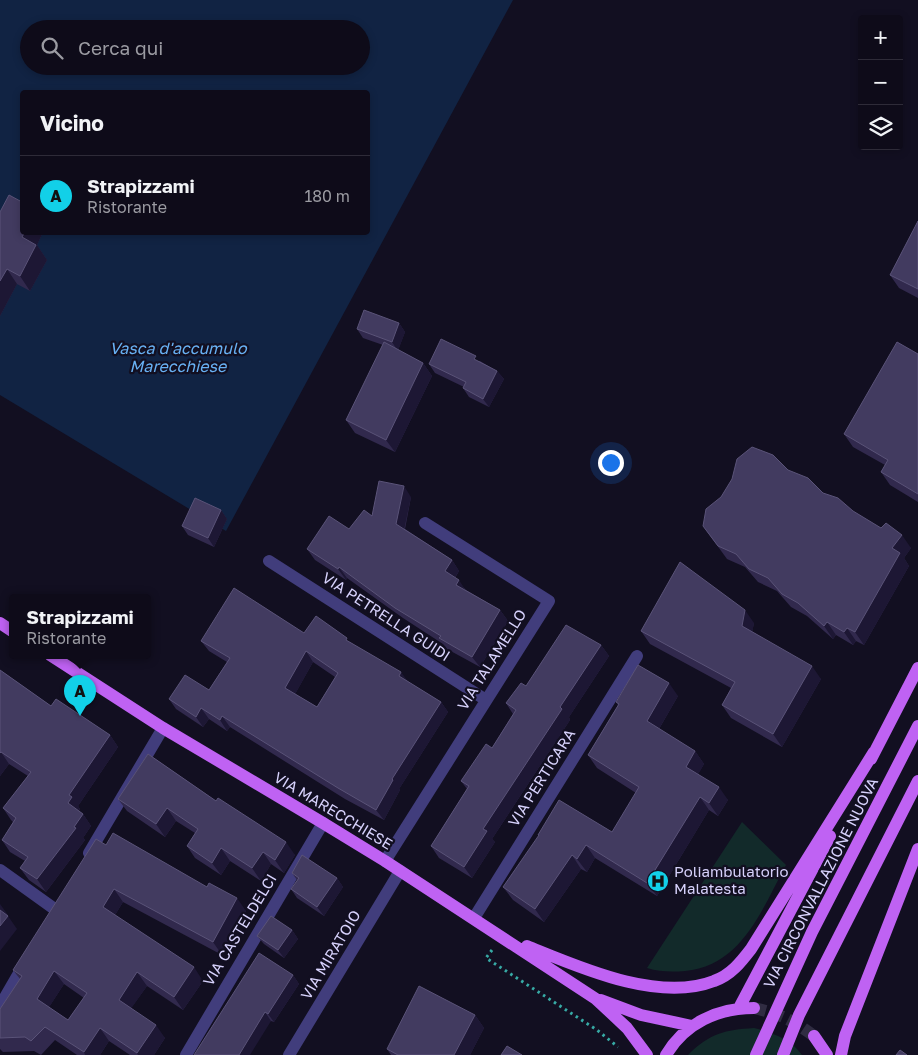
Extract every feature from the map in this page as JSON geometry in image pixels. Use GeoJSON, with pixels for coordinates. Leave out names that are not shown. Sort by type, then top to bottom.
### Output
{"type":"FeatureCollection","features":[{"type":"Feature","properties":{"kind":"main road","name":"VIA MARECCHIESE"},"geometry":{"type":"LineString","coordinates":[[56,659],[163,728],[385,861],[596,999],[627,1028],[647,1055]]}},
{"type":"Feature","properties":{"kind":"main road"},"geometry":{"type":"LineString","coordinates":[[739,1008],[918,668]]}},
{"type":"Feature","properties":{"kind":"main road","name":"VIA CIRCONVALLAZIONE NUOVA"},"geometry":{"type":"LineString","coordinates":[[756,1055],[812,932],[918,726]]}},
{"type":"Feature","properties":{"kind":"main road"},"geometry":{"type":"LineString","coordinates":[[500,935],[595,974],[637,985],[685,988],[715,981],[736,968],[752,949],[874,752]]}},
{"type":"Feature","properties":{"kind":"main road"},"geometry":{"type":"LineString","coordinates":[[783,1055],[798,1015],[918,781]]}},
{"type":"Feature","properties":{"kind":"main road"},"geometry":{"type":"LineString","coordinates":[[841,1055],[845,1036],[918,849]]}},
{"type":"Feature","properties":{"kind":"main road","name":"VIA MARECCHIESE"},"geometry":{"type":"LineString","coordinates":[[596,999],[642,1015],[692,1026]]}},
{"type":"Feature","properties":{"kind":"main road"},"geometry":{"type":"LineString","coordinates":[[666,1055],[679,1037],[707,1017],[739,1008],[754,1008]]}},
{"type":"Feature","properties":{"kind":"main road"},"geometry":{"type":"LineString","coordinates":[[814,1036],[827,1055]]}},
{"type":"Feature","properties":{"kind":"street","name":"VIA TALAMELLO"},"geometry":{"type":"LineString","coordinates":[[385,861],[548,601],[425,523]]}},
{"type":"Feature","properties":{"kind":"street","name":"VIA PETRELLA GUIDI"},"geometry":{"type":"LineString","coordinates":[[269,561],[486,700]]}},
{"type":"Feature","properties":{"kind":"street","name":"VIA PERTICARA"},"geometry":{"type":"LineString","coordinates":[[474,918],[637,656]]}},
{"type":"Feature","properties":{"kind":"street"},"geometry":{"type":"LineString","coordinates":[[85,860],[163,728]]}},
{"type":"Feature","properties":{"kind":"street","name":"VIA CASTELDELCI"},"geometry":{"type":"LineString","coordinates":[[186,1055],[323,823]]}},
{"type":"Feature","properties":{"kind":"street"},"geometry":{"type":"LineString","coordinates":[[0,870],[56,910]]}},
{"type":"Feature","properties":{"kind":"street","name":"VIA MIRATOIO"},"geometry":{"type":"LineString","coordinates":[[290,1055],[400,871]]}},
{"type":"Feature","properties":{"kind":"street"},"geometry":{"type":"LineString","coordinates":[[0,1006],[32,950]]}},
{"type":"Feature","properties":{"kind":"path"},"geometry":{"type":"LineString","coordinates":[[500,935],[486,958],[597,1030],[622,1050]]}},
{"type":"Feature","properties":{"kind":"green space"},"geometry":{"type":"Polygon","coordinates":[[[742,822],[786,865],[759,917],[736,947],[721,959],[705,967],[675,972],[647,968],[742,822]]]}},
{"type":"Feature","properties":{"kind":"green space"},"geometry":{"type":"Polygon","coordinates":[[[754,1028],[781,1037],[798,1049],[802,1055],[688,1055],[711,1037],[718,1034],[754,1028]]]}},
{"type":"Feature","properties":{"kind":"water","name":"Vasca d'accumulo Marecchiese"},"geometry":{"type":"Polygon","coordinates":[[[0,0],[513,0],[226,531],[0,395],[0,0]]]}},
{"type":"Feature","properties":{"kind":"building"},"geometry":{"type":"Polygon","coordinates":[[[9,195],[20,201],[20,235],[23,235],[22,237],[36,245],[20,276],[7,269],[0,281],[0,212],[9,195]]]}},
{"type":"Feature","properties":{"kind":"building"},"geometry":{"type":"Polygon","coordinates":[[[918,221],[918,289],[890,275],[918,221]]]}},
{"type":"Feature","properties":{"kind":"building"},"geometry":{"type":"Polygon","coordinates":[[[364,310],[399,323],[392,342],[357,329],[364,310]]]}},
{"type":"Feature","properties":{"kind":"building"},"geometry":{"type":"Polygon","coordinates":[[[441,339],[476,356],[474,359],[497,371],[483,399],[463,388],[466,382],[429,364],[441,339]]]}},
{"type":"Feature","properties":{"kind":"building"},"geometry":{"type":"Polygon","coordinates":[[[384,342],[423,363],[386,440],[346,420],[384,342]]]}},
{"type":"Feature","properties":{"kind":"building"},"geometry":{"type":"Polygon","coordinates":[[[897,342],[918,354],[918,494],[881,472],[888,460],[844,434],[897,342]]]}},
{"type":"Feature","properties":{"kind":"building"},"geometry":{"type":"Polygon","coordinates":[[[752,447],[773,455],[788,470],[808,478],[823,493],[838,498],[853,511],[881,528],[886,523],[902,535],[892,548],[900,553],[855,632],[847,628],[844,632],[827,622],[824,626],[798,603],[782,594],[768,578],[749,569],[736,554],[718,546],[703,526],[706,509],[721,497],[732,479],[737,459],[752,447]]]}},
{"type":"Feature","properties":{"kind":"building"},"geometry":{"type":"Polygon","coordinates":[[[379,481],[404,486],[396,524],[452,560],[445,571],[459,580],[456,585],[500,610],[472,657],[439,638],[441,636],[395,608],[339,567],[338,569],[307,549],[329,516],[349,529],[364,510],[372,516],[379,481]]]}},
{"type":"Feature","properties":{"kind":"building"},"geometry":{"type":"Polygon","coordinates":[[[195,498],[221,510],[208,538],[182,526],[195,498]]]}},
{"type":"Feature","properties":{"kind":"building"},"geometry":{"type":"Polygon","coordinates":[[[680,562],[745,610],[742,626],[812,666],[773,734],[722,705],[735,682],[641,631],[680,562]]]}},
{"type":"Feature","properties":{"kind":"building"},"geometry":{"type":"Polygon","coordinates":[[[234,588],[304,633],[316,616],[347,638],[346,640],[401,672],[399,676],[441,702],[392,779],[376,810],[222,716],[220,720],[201,708],[196,717],[169,699],[185,675],[209,690],[230,658],[201,641],[234,588]],[[306,651],[285,688],[317,707],[338,673],[306,651]]]}},
{"type":"Feature","properties":{"kind":"building"},"geometry":{"type":"Polygon","coordinates":[[[566,625],[601,645],[560,707],[562,709],[483,829],[487,831],[464,867],[431,846],[469,786],[461,781],[486,744],[492,748],[516,710],[506,703],[521,683],[526,686],[566,625]]]}},
{"type":"Feature","properties":{"kind":"building"},"geometry":{"type":"Polygon","coordinates":[[[638,665],[669,683],[647,721],[695,751],[686,767],[719,787],[709,803],[700,797],[647,883],[586,845],[577,859],[572,855],[535,909],[503,887],[539,835],[559,800],[612,832],[639,787],[588,755],[619,704],[616,702],[638,665]]]}},
{"type":"Feature","properties":{"kind":"building"},"geometry":{"type":"Polygon","coordinates":[[[0,670],[51,706],[56,699],[110,735],[69,795],[72,797],[68,803],[83,814],[74,827],[76,828],[37,879],[20,868],[28,857],[2,840],[16,818],[3,808],[31,772],[0,753],[0,670]]]}},
{"type":"Feature","properties":{"kind":"building"},"geometry":{"type":"Polygon","coordinates":[[[148,754],[216,801],[218,798],[286,842],[275,860],[263,852],[252,868],[221,848],[212,863],[187,846],[198,829],[167,808],[156,824],[118,799],[148,754]]]}},
{"type":"Feature","properties":{"kind":"building"},"geometry":{"type":"Polygon","coordinates":[[[113,833],[207,887],[209,883],[237,898],[213,942],[114,889],[103,907],[194,967],[174,997],[137,972],[119,1000],[156,1025],[137,1053],[100,1028],[84,1052],[45,1027],[31,1041],[25,1037],[0,1038],[0,1009],[22,976],[13,970],[96,839],[106,845],[113,833]],[[54,971],[37,999],[68,1020],[87,993],[54,971]]]}},
{"type":"Feature","properties":{"kind":"building"},"geometry":{"type":"Polygon","coordinates":[[[302,855],[337,878],[317,907],[291,889],[299,878],[292,873],[302,855]]]}},
{"type":"Feature","properties":{"kind":"building"},"geometry":{"type":"Polygon","coordinates":[[[0,910],[8,916],[0,926],[0,910]]]}},
{"type":"Feature","properties":{"kind":"building"},"geometry":{"type":"Polygon","coordinates":[[[271,916],[292,930],[278,950],[257,936],[271,916]]]}},
{"type":"Feature","properties":{"kind":"building"},"geometry":{"type":"Polygon","coordinates":[[[259,953],[293,975],[268,1014],[265,1012],[239,1055],[194,1055],[259,953]]]}},
{"type":"Feature","properties":{"kind":"building"},"geometry":{"type":"Polygon","coordinates":[[[419,986],[475,1015],[454,1055],[398,1055],[387,1049],[419,986]]]}},
{"type":"Feature","properties":{"kind":"building"},"geometry":{"type":"Polygon","coordinates":[[[507,1046],[522,1055],[501,1055],[507,1046]]]}},
{"type":"Feature","properties":{"kind":"building"},"geometry":{"type":"Polygon","coordinates":[[[900,1050],[907,1055],[896,1055],[900,1050]]]}},
{"type":"Feature","properties":{"kind":"tunnel"},"geometry":{"type":"LineString","coordinates":[[754,1008],[786,1018],[814,1036]]}},
{"type":"Feature","properties":{"kind":"place","name":"Strapizzami"},"geometry":{"type":"Point","coordinates":[80,716]}},
{"type":"Feature","properties":{"kind":"place","name":"Poliambulatorio Malatesta"},"geometry":{"type":"Point","coordinates":[658,881]}}]}
